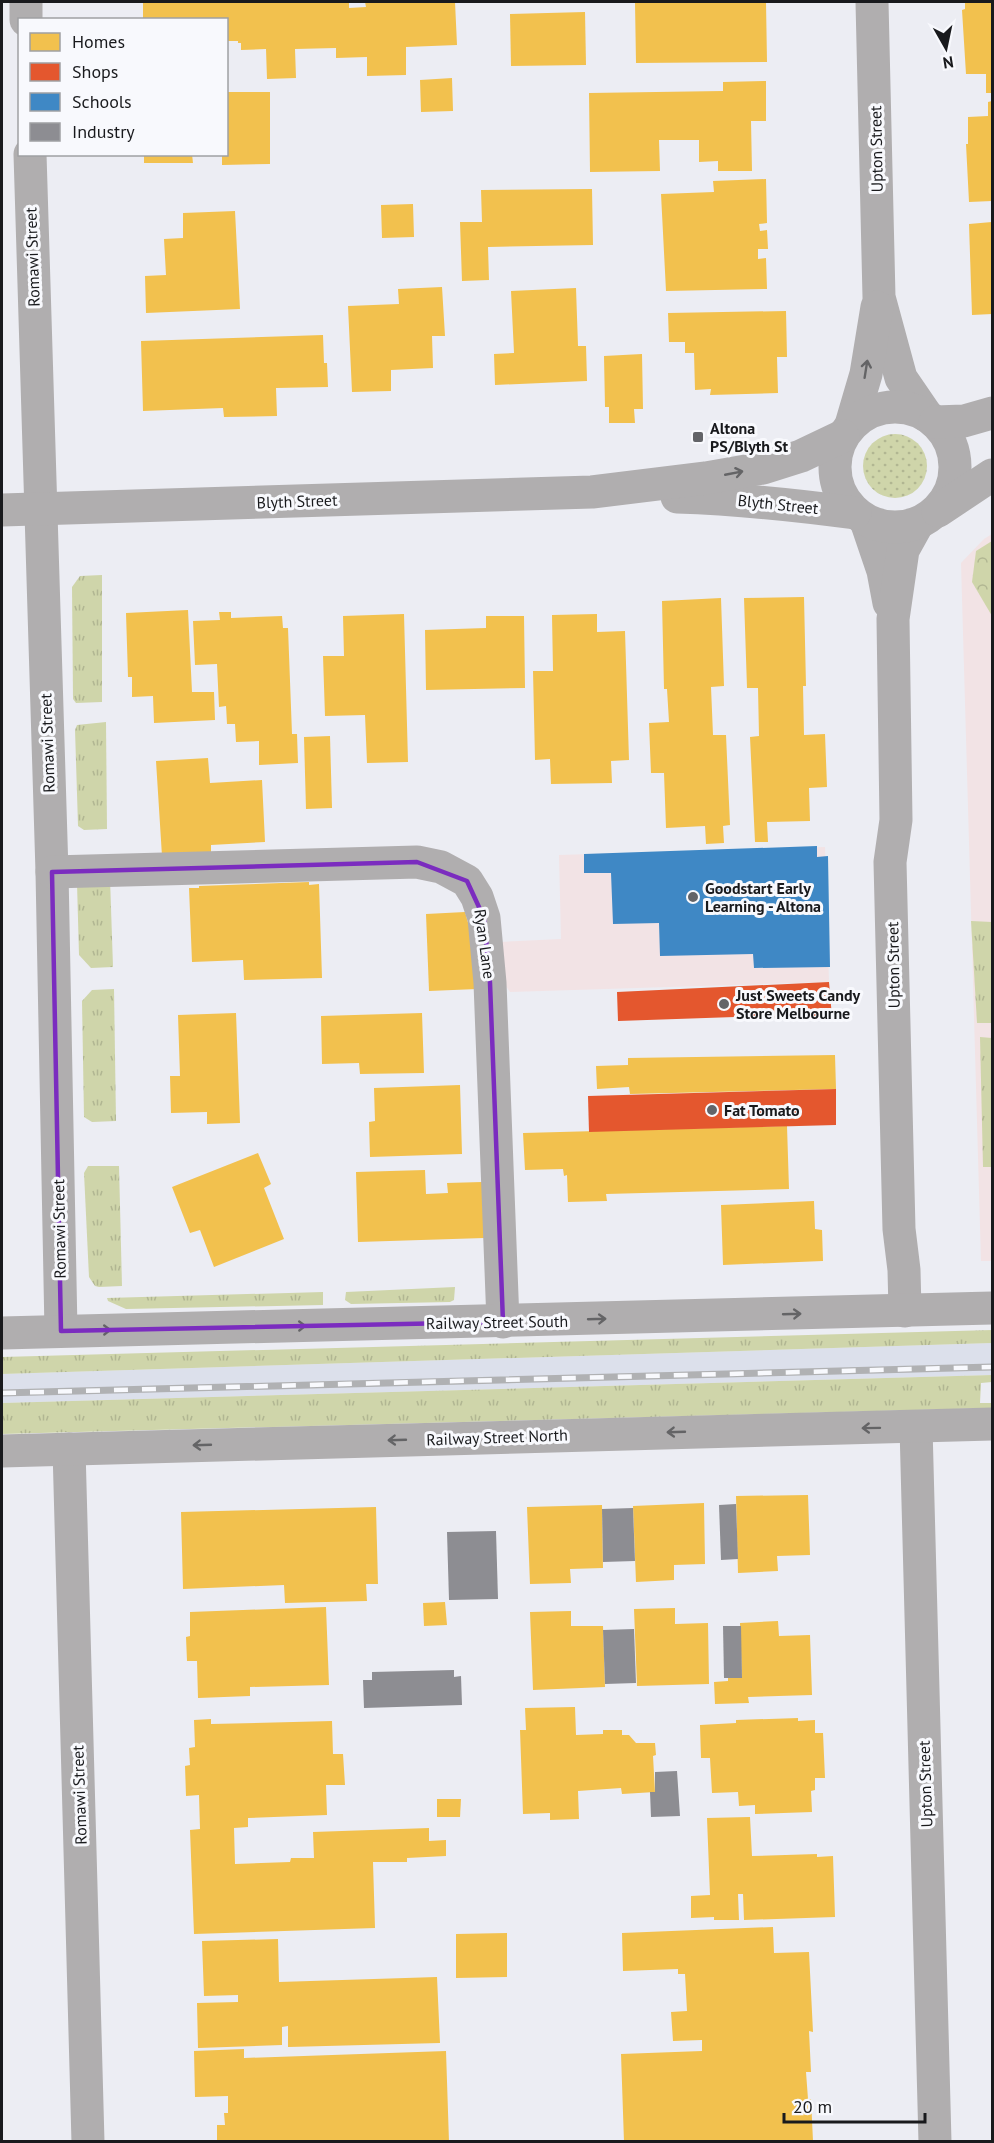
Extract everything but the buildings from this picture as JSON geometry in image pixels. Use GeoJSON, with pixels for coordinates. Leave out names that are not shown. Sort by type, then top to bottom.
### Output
{"type":"FeatureCollection","features":[{"type":"Feature","properties":{"kind":"street"},"geometry":{"type":"LineString","coordinates":[[26,2],[26,18]]}},
{"type":"Feature","properties":{"kind":"street","name":"Upton Street"},"geometry":{"type":"LineString","coordinates":[[847,431],[866,374],[879,297],[872,2]]}},
{"type":"Feature","properties":{"kind":"street","name":"Romawi Street"},"geometry":{"type":"LineString","coordinates":[[30,156],[39,509],[52,872],[61,1331]]}},
{"type":"Feature","properties":{"kind":"street","name":"Upton Street"},"geometry":{"type":"LineString","coordinates":[[879,297],[901,378],[931,419]]}},
{"type":"Feature","properties":{"kind":"street"},"geometry":{"type":"LineString","coordinates":[[926,518],[946,500],[953,484],[955,467],[953,450],[946,435],[931,419],[912,409],[896,407],[879,409],[864,415],[847,431],[836,451],[834,468],[836,484],[844,500],[860,517],[892,528],[926,518],[993,475]]}},
{"type":"Feature","properties":{"kind":"street"},"geometry":{"type":"LineString","coordinates":[[931,419],[964,421],[993,413]]}},
{"type":"Feature","properties":{"kind":"street","name":"Blyth Street"},"geometry":{"type":"LineString","coordinates":[[592,492],[706,478],[763,468],[801,456],[847,431]]}},
{"type":"Feature","properties":{"kind":"street","name":"Blyth Street"},"geometry":{"type":"LineString","coordinates":[[2,510],[592,492],[729,499],[802,506],[860,517]]}},
{"type":"Feature","properties":{"kind":"street","name":"Upton Street"},"geometry":{"type":"LineString","coordinates":[[860,517],[883,571],[893,619]]}},
{"type":"Feature","properties":{"kind":"street","name":"Upton Street"},"geometry":{"type":"LineString","coordinates":[[905,1311],[904,1270],[899,1229],[890,862],[896,820],[893,619],[903,550],[926,518]]}},
{"type":"Feature","properties":{"kind":"street","name":"Ryan Lane"},"geometry":{"type":"LineString","coordinates":[[52,872],[417,862],[441,867],[466,881],[477,897],[484,918],[490,982],[503,1322]]}},
{"type":"Feature","properties":{"kind":"street","name":"Railway Street South"},"geometry":{"type":"LineString","coordinates":[[2,1333],[993,1308]]}},
{"type":"Feature","properties":{"kind":"street","name":"Railway Street North"},"geometry":{"type":"LineString","coordinates":[[2,1451],[993,1424]]}},
{"type":"Feature","properties":{"kind":"street","name":"Upton Street"},"geometry":{"type":"LineString","coordinates":[[916,1427],[935,2142]]}},
{"type":"Feature","properties":{"kind":"street","name":"Romawi Street"},"geometry":{"type":"LineString","coordinates":[[69,1449],[88,2142]]}},
{"type":"Feature","properties":{"kind":"highlighted area"},"geometry":{"type":"Polygon","coordinates":[[[417,862],[467,881],[484,918],[490,983],[503,1322],[61,1331],[52,872],[417,862]]]}},
{"type":"Feature","properties":{"kind":"shaded area"},"geometry":{"type":"Polygon","coordinates":[[[992,534],[992,1261],[981,1261],[961,563],[984,539],[992,534]]]}},
{"type":"Feature","properties":{"kind":"shaded area","name":"Goodstart Early Learning - Altona"},"geometry":{"type":"Polygon","coordinates":[[[825,847],[829,982],[510,992],[501,979],[500,942],[561,939],[559,855],[825,847]]]}},
{"type":"Feature","properties":{"kind":"shaded area"},"geometry":{"type":"Polygon","coordinates":[[[992,1343],[992,1375],[2,1403],[2,1374],[992,1343]]]}},
{"type":"Feature","properties":{"kind":"green space"},"geometry":{"type":"Polygon","coordinates":[[[889,434],[901,434],[918,443],[925,454],[927,466],[925,478],[918,489],[901,498],[889,498],[877,493],[868,484],[863,472],[863,460],[868,448],[877,439],[889,434]]]}},
{"type":"Feature","properties":{"kind":"green space"},"geometry":{"type":"Polygon","coordinates":[[[992,541],[992,616],[972,582],[976,551],[992,541]]]}},
{"type":"Feature","properties":{"kind":"green space"},"geometry":{"type":"Polygon","coordinates":[[[102,575],[102,702],[76,703],[73,699],[72,587],[80,576],[102,575]]]}},
{"type":"Feature","properties":{"kind":"green space"},"geometry":{"type":"Polygon","coordinates":[[[106,722],[107,829],[84,830],[78,826],[75,730],[77,725],[106,722]]]}},
{"type":"Feature","properties":{"kind":"green space"},"geometry":{"type":"Polygon","coordinates":[[[110,878],[113,967],[91,968],[79,955],[77,883],[110,878]]]}},
{"type":"Feature","properties":{"kind":"green space"},"geometry":{"type":"Polygon","coordinates":[[[971,921],[992,922],[992,1023],[977,1023],[971,921]]]}},
{"type":"Feature","properties":{"kind":"green space"},"geometry":{"type":"Polygon","coordinates":[[[114,989],[116,1121],[92,1122],[84,1117],[82,1001],[92,990],[114,989]]]}},
{"type":"Feature","properties":{"kind":"green space"},"geometry":{"type":"Polygon","coordinates":[[[980,1037],[992,1038],[992,1167],[983,1167],[980,1037]]]}},
{"type":"Feature","properties":{"kind":"green space"},"geometry":{"type":"Polygon","coordinates":[[[88,1166],[119,1166],[122,1286],[95,1286],[89,1277],[84,1173],[88,1166]]]}},
{"type":"Feature","properties":{"kind":"green space"},"geometry":{"type":"Polygon","coordinates":[[[455,1287],[454,1300],[450,1302],[351,1304],[345,1300],[346,1292],[455,1287]]]}},
{"type":"Feature","properties":{"kind":"green space"},"geometry":{"type":"Polygon","coordinates":[[[323,1292],[323,1305],[126,1309],[108,1301],[107,1298],[323,1292]]]}},
{"type":"Feature","properties":{"kind":"green space"},"geometry":{"type":"Polygon","coordinates":[[[992,1330],[992,1343],[2,1374],[2,1357],[992,1330]]]}},
{"type":"Feature","properties":{"kind":"green space"},"geometry":{"type":"Polygon","coordinates":[[[992,1375],[992,1382],[981,1383],[980,1403],[992,1403],[992,1408],[2,1434],[2,1403],[992,1375]]]}},
{"type":"Feature","properties":{"kind":"railway"},"geometry":{"type":"LineString","coordinates":[[2,1393],[992,1367]]}},
{"type":"Feature","properties":{"kind":"place","name":"Altona PS/Blyth St"},"geometry":{"type":"Point","coordinates":[698,437]}},
{"type":"Feature","properties":{"kind":"place","name":"Goodstart Early Learning - Altona"},"geometry":{"type":"Point","coordinates":[693,897]}},
{"type":"Feature","properties":{"kind":"place","name":"Just Sweets Candy Store Melbourne"},"geometry":{"type":"Point","coordinates":[724,1004]}},
{"type":"Feature","properties":{"kind":"place","name":"Fat Tomato"},"geometry":{"type":"Point","coordinates":[712,1110]}}]}
